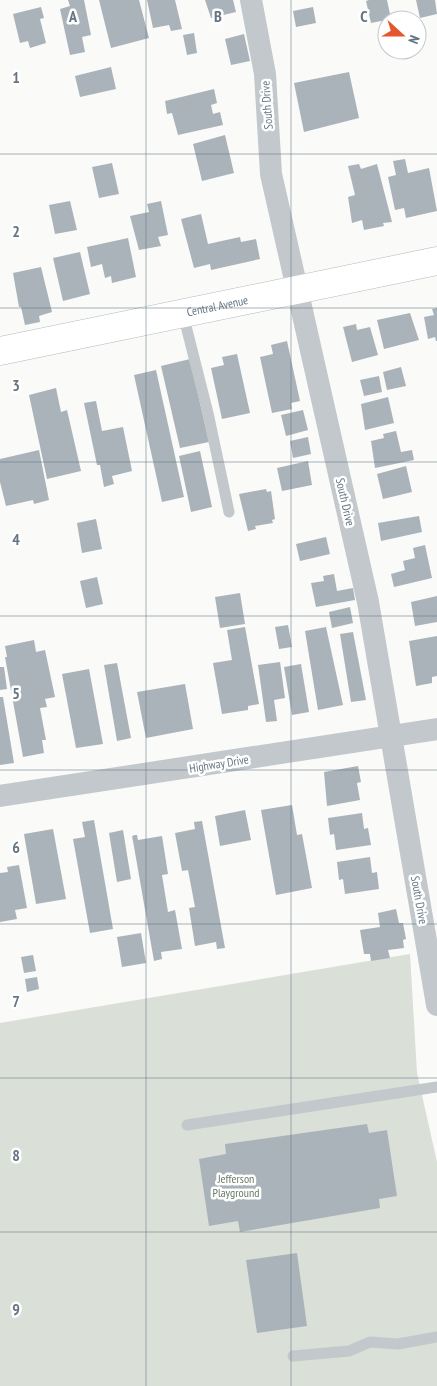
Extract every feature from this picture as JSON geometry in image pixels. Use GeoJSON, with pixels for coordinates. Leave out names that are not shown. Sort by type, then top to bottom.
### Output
{"type":"FeatureCollection","features":[{"type":"Feature","properties":{"kind":"main road","name":"Central Avenue"},"geometry":{"type":"LineString","coordinates":[[0,351],[437,260]]}},
{"type":"Feature","properties":{"kind":"street","name":"South Drive"},"geometry":{"type":"LineString","coordinates":[[251,0],[265,74],[271,174],[368,602],[437,1005]]}},
{"type":"Feature","properties":{"kind":"street","name":"Highway Drive"},"geometry":{"type":"LineString","coordinates":[[0,796],[437,729]]}},
{"type":"Feature","properties":{"kind":"lane"},"geometry":{"type":"LineString","coordinates":[[184,314],[208,413],[228,512]]}},
{"type":"Feature","properties":{"kind":"lane"},"geometry":{"type":"LineString","coordinates":[[187,1125],[437,1088]]}},
{"type":"Feature","properties":{"kind":"lane"},"geometry":{"type":"LineString","coordinates":[[293,1356],[349,1351],[370,1342],[398,1344],[437,1337]]}},
{"type":"Feature","properties":{"kind":"green space","name":"Jefferson Playground"},"geometry":{"type":"Polygon","coordinates":[[[410,954],[417,1073],[437,1162],[437,1386],[0,1386],[0,1023],[410,954]]]}},
{"type":"Feature","properties":{"kind":"building"},"geometry":{"type":"Polygon","coordinates":[[[68,0],[84,0],[91,35],[82,37],[85,52],[70,55],[60,9],[70,6],[68,0]]]}},
{"type":"Feature","properties":{"kind":"building"},"geometry":{"type":"Polygon","coordinates":[[[99,0],[139,0],[149,38],[111,48],[99,0]]]}},
{"type":"Feature","properties":{"kind":"building"},"geometry":{"type":"Polygon","coordinates":[[[147,0],[175,0],[182,29],[171,31],[169,25],[153,28],[147,0]]]}},
{"type":"Feature","properties":{"kind":"building"},"geometry":{"type":"Polygon","coordinates":[[[205,0],[233,0],[236,12],[211,18],[205,0]]]}},
{"type":"Feature","properties":{"kind":"building"},"geometry":{"type":"Polygon","coordinates":[[[387,0],[389,10],[377,10],[377,22],[371,23],[366,1],[387,0]]]}},
{"type":"Feature","properties":{"kind":"building"},"geometry":{"type":"Polygon","coordinates":[[[416,0],[435,0],[437,14],[427,16],[427,10],[418,10],[416,0]]]}},
{"type":"Feature","properties":{"kind":"building"},"geometry":{"type":"Polygon","coordinates":[[[41,7],[44,18],[40,19],[46,43],[30,48],[28,41],[20,43],[13,14],[41,7]]]}},
{"type":"Feature","properties":{"kind":"building"},"geometry":{"type":"Polygon","coordinates":[[[313,7],[316,23],[296,27],[293,11],[313,7]]]}},
{"type":"Feature","properties":{"kind":"building"},"geometry":{"type":"Polygon","coordinates":[[[194,33],[197,53],[187,55],[183,35],[194,33]]]}},
{"type":"Feature","properties":{"kind":"building"},"geometry":{"type":"Polygon","coordinates":[[[244,34],[250,61],[231,65],[225,39],[244,34]]]}},
{"type":"Feature","properties":{"kind":"building"},"geometry":{"type":"Polygon","coordinates":[[[111,67],[116,89],[80,97],[75,76],[111,67]]]}},
{"type":"Feature","properties":{"kind":"building"},"geometry":{"type":"Polygon","coordinates":[[[349,72],[359,118],[304,132],[294,83],[349,72]]]}},
{"type":"Feature","properties":{"kind":"building"},"geometry":{"type":"Polygon","coordinates":[[[214,89],[217,103],[211,105],[213,114],[220,112],[223,125],[178,135],[172,113],[167,114],[165,101],[214,89]]]}},
{"type":"Feature","properties":{"kind":"building"},"geometry":{"type":"Polygon","coordinates":[[[225,135],[234,173],[202,181],[193,144],[225,135]]]}},
{"type":"Feature","properties":{"kind":"building"},"geometry":{"type":"Polygon","coordinates":[[[405,159],[408,173],[429,168],[437,211],[406,218],[404,208],[395,210],[388,177],[396,175],[393,161],[405,159]]]}},
{"type":"Feature","properties":{"kind":"building"},"geometry":{"type":"Polygon","coordinates":[[[112,163],[119,194],[99,198],[92,167],[112,163]]]}},
{"type":"Feature","properties":{"kind":"building"},"geometry":{"type":"Polygon","coordinates":[[[359,164],[361,169],[377,164],[392,222],[383,223],[384,226],[364,230],[362,220],[352,223],[348,197],[355,195],[348,166],[359,164]]]}},
{"type":"Feature","properties":{"kind":"building"},"geometry":{"type":"Polygon","coordinates":[[[70,201],[77,230],[55,234],[49,205],[70,201]]]}},
{"type":"Feature","properties":{"kind":"building"},"geometry":{"type":"Polygon","coordinates":[[[161,201],[168,235],[158,237],[161,246],[139,250],[130,216],[149,212],[147,204],[161,201]]]}},
{"type":"Feature","properties":{"kind":"building"},"geometry":{"type":"Polygon","coordinates":[[[201,214],[208,244],[240,237],[241,242],[256,239],[260,259],[211,270],[210,264],[194,268],[181,219],[201,214]]]}},
{"type":"Feature","properties":{"kind":"building"},"geometry":{"type":"Polygon","coordinates":[[[128,238],[136,277],[112,283],[111,276],[105,278],[102,264],[91,267],[87,247],[128,238]]]}},
{"type":"Feature","properties":{"kind":"building"},"geometry":{"type":"Polygon","coordinates":[[[80,252],[90,294],[63,301],[53,258],[80,252]]]}},
{"type":"Feature","properties":{"kind":"building"},"geometry":{"type":"Polygon","coordinates":[[[41,267],[52,312],[39,316],[40,322],[25,325],[21,307],[19,307],[13,273],[41,267]]]}},
{"type":"Feature","properties":{"kind":"building"},"geometry":{"type":"Polygon","coordinates":[[[437,308],[436,341],[435,337],[428,339],[424,317],[434,315],[432,309],[437,308]]]}},
{"type":"Feature","properties":{"kind":"building"},"geometry":{"type":"Polygon","coordinates":[[[410,313],[419,340],[384,349],[377,320],[410,313]]]}},
{"type":"Feature","properties":{"kind":"building"},"geometry":{"type":"Polygon","coordinates":[[[356,324],[357,330],[370,327],[378,355],[352,362],[343,327],[356,324]]]}},
{"type":"Feature","properties":{"kind":"building"},"geometry":{"type":"Polygon","coordinates":[[[287,341],[300,401],[291,403],[292,409],[272,413],[260,357],[273,354],[271,345],[287,341]]]}},
{"type":"Feature","properties":{"kind":"building"},"geometry":{"type":"Polygon","coordinates":[[[237,354],[250,413],[222,419],[211,368],[224,365],[222,357],[237,354]]]}},
{"type":"Feature","properties":{"kind":"building"},"geometry":{"type":"Polygon","coordinates":[[[190,359],[209,442],[180,448],[161,366],[190,359]]]}},
{"type":"Feature","properties":{"kind":"building"},"geometry":{"type":"Polygon","coordinates":[[[401,367],[406,386],[387,390],[383,372],[401,367]]]}},
{"type":"Feature","properties":{"kind":"building"},"geometry":{"type":"Polygon","coordinates":[[[156,370],[184,497],[162,502],[134,375],[156,370]]]}},
{"type":"Feature","properties":{"kind":"building"},"geometry":{"type":"Polygon","coordinates":[[[379,376],[382,392],[364,396],[360,380],[379,376]]]}},
{"type":"Feature","properties":{"kind":"building"},"geometry":{"type":"Polygon","coordinates":[[[56,388],[61,412],[67,410],[81,471],[47,479],[29,395],[56,388]]]}},
{"type":"Feature","properties":{"kind":"building"},"geometry":{"type":"Polygon","coordinates":[[[388,397],[394,423],[365,430],[361,404],[388,397]]]}},
{"type":"Feature","properties":{"kind":"building"},"geometry":{"type":"Polygon","coordinates":[[[96,401],[102,431],[123,427],[132,471],[112,476],[114,484],[104,487],[100,465],[97,465],[84,403],[96,401]]]}},
{"type":"Feature","properties":{"kind":"building"},"geometry":{"type":"Polygon","coordinates":[[[303,410],[308,430],[286,436],[281,415],[303,410]]]}},
{"type":"Feature","properties":{"kind":"building"},"geometry":{"type":"Polygon","coordinates":[[[396,431],[401,452],[412,450],[414,460],[375,468],[371,441],[384,438],[383,434],[396,431]]]}},
{"type":"Feature","properties":{"kind":"building"},"geometry":{"type":"Polygon","coordinates":[[[308,437],[311,454],[293,458],[290,441],[308,437]]]}},
{"type":"Feature","properties":{"kind":"building"},"geometry":{"type":"Polygon","coordinates":[[[39,450],[49,500],[34,504],[33,500],[6,506],[0,482],[0,459],[39,450]]]}},
{"type":"Feature","properties":{"kind":"building"},"geometry":{"type":"Polygon","coordinates":[[[200,451],[212,507],[191,512],[179,456],[200,451]]]}},
{"type":"Feature","properties":{"kind":"building"},"geometry":{"type":"Polygon","coordinates":[[[308,461],[312,485],[282,491],[277,468],[308,461]]]}},
{"type":"Feature","properties":{"kind":"building"},"geometry":{"type":"Polygon","coordinates":[[[406,466],[412,492],[383,499],[377,474],[406,466]]]}},
{"type":"Feature","properties":{"kind":"building"},"geometry":{"type":"Polygon","coordinates":[[[266,489],[267,492],[271,491],[275,519],[272,520],[273,523],[255,526],[256,529],[248,531],[239,494],[266,489]]]}},
{"type":"Feature","properties":{"kind":"building"},"geometry":{"type":"Polygon","coordinates":[[[419,516],[422,532],[381,541],[378,523],[419,516]]]}},
{"type":"Feature","properties":{"kind":"building"},"geometry":{"type":"Polygon","coordinates":[[[96,519],[102,549],[82,553],[77,523],[96,519]]]}},
{"type":"Feature","properties":{"kind":"building"},"geometry":{"type":"Polygon","coordinates":[[[326,537],[330,554],[300,561],[296,544],[326,537]]]}},
{"type":"Feature","properties":{"kind":"building"},"geometry":{"type":"Polygon","coordinates":[[[425,545],[432,578],[394,587],[391,574],[405,570],[403,561],[415,558],[413,548],[425,545]]]}},
{"type":"Feature","properties":{"kind":"building"},"geometry":{"type":"Polygon","coordinates":[[[334,574],[337,591],[353,588],[355,600],[316,607],[311,583],[324,581],[323,576],[334,574]]]}},
{"type":"Feature","properties":{"kind":"building"},"geometry":{"type":"Polygon","coordinates":[[[97,577],[103,604],[86,608],[80,581],[97,577]]]}},
{"type":"Feature","properties":{"kind":"building"},"geometry":{"type":"Polygon","coordinates":[[[240,593],[245,624],[220,628],[215,597],[240,593]]]}},
{"type":"Feature","properties":{"kind":"building"},"geometry":{"type":"Polygon","coordinates":[[[437,596],[437,622],[415,626],[411,602],[437,596]]]}},
{"type":"Feature","properties":{"kind":"building"},"geometry":{"type":"Polygon","coordinates":[[[350,607],[353,623],[332,628],[329,612],[350,607]]]}},
{"type":"Feature","properties":{"kind":"building"},"geometry":{"type":"Polygon","coordinates":[[[288,625],[292,647],[279,649],[275,627],[288,625]]]}},
{"type":"Feature","properties":{"kind":"building"},"geometry":{"type":"Polygon","coordinates":[[[245,627],[259,704],[248,706],[248,710],[222,714],[213,663],[232,660],[227,630],[245,627]]]}},
{"type":"Feature","properties":{"kind":"building"},"geometry":{"type":"Polygon","coordinates":[[[326,627],[343,705],[318,710],[305,631],[326,627]]]}},
{"type":"Feature","properties":{"kind":"building"},"geometry":{"type":"Polygon","coordinates":[[[353,632],[366,700],[351,702],[340,634],[353,632]]]}},
{"type":"Feature","properties":{"kind":"building"},"geometry":{"type":"Polygon","coordinates":[[[437,636],[437,676],[432,677],[432,683],[416,686],[409,641],[437,636]]]}},
{"type":"Feature","properties":{"kind":"building"},"geometry":{"type":"Polygon","coordinates":[[[34,640],[36,652],[45,650],[55,697],[45,699],[47,707],[40,708],[46,740],[42,740],[44,753],[23,757],[5,657],[7,657],[5,646],[34,640]]]}},
{"type":"Feature","properties":{"kind":"building"},"geometry":{"type":"Polygon","coordinates":[[[280,662],[285,698],[274,700],[277,721],[266,722],[258,665],[280,662]]]}},
{"type":"Feature","properties":{"kind":"building"},"geometry":{"type":"Polygon","coordinates":[[[117,663],[131,738],[117,741],[104,665],[117,663]]]}},
{"type":"Feature","properties":{"kind":"building"},"geometry":{"type":"Polygon","coordinates":[[[301,664],[309,712],[292,715],[284,667],[301,664]]]}},
{"type":"Feature","properties":{"kind":"building"},"geometry":{"type":"Polygon","coordinates":[[[0,667],[4,667],[7,689],[0,690],[0,667]]]}},
{"type":"Feature","properties":{"kind":"building"},"geometry":{"type":"Polygon","coordinates":[[[89,669],[103,744],[76,748],[62,674],[89,669]]]}},
{"type":"Feature","properties":{"kind":"building"},"geometry":{"type":"Polygon","coordinates":[[[185,684],[193,729],[146,738],[137,692],[185,684]]]}},
{"type":"Feature","properties":{"kind":"building"},"geometry":{"type":"Polygon","coordinates":[[[0,697],[3,697],[14,763],[0,765],[0,697]]]}},
{"type":"Feature","properties":{"kind":"building"},"geometry":{"type":"Polygon","coordinates":[[[358,766],[361,782],[357,783],[360,800],[327,806],[324,772],[358,766]]]}},
{"type":"Feature","properties":{"kind":"building"},"geometry":{"type":"Polygon","coordinates":[[[292,805],[297,835],[302,834],[312,888],[276,895],[261,810],[292,805]]]}},
{"type":"Feature","properties":{"kind":"building"},"geometry":{"type":"Polygon","coordinates":[[[245,810],[251,840],[220,846],[215,816],[245,810]]]}},
{"type":"Feature","properties":{"kind":"building"},"geometry":{"type":"Polygon","coordinates":[[[362,813],[364,829],[368,828],[371,845],[336,850],[334,834],[330,835],[328,818],[362,813]]]}},
{"type":"Feature","properties":{"kind":"building"},"geometry":{"type":"Polygon","coordinates":[[[94,820],[113,929],[90,933],[73,839],[85,837],[82,822],[94,820]]]}},
{"type":"Feature","properties":{"kind":"building"},"geometry":{"type":"Polygon","coordinates":[[[202,821],[225,948],[217,949],[216,942],[195,946],[189,908],[195,907],[188,870],[182,871],[175,833],[195,829],[194,822],[202,821]]]}},
{"type":"Feature","properties":{"kind":"building"},"geometry":{"type":"Polygon","coordinates":[[[53,829],[66,899],[36,904],[24,834],[53,829]]]}},
{"type":"Feature","properties":{"kind":"building"},"geometry":{"type":"Polygon","coordinates":[[[123,830],[131,879],[117,882],[109,833],[123,830]]]}},
{"type":"Feature","properties":{"kind":"building"},"geometry":{"type":"Polygon","coordinates":[[[137,835],[138,840],[162,836],[168,874],[162,875],[168,912],[175,910],[182,949],[161,952],[162,959],[154,961],[132,836],[137,835]]]}},
{"type":"Feature","properties":{"kind":"building"},"geometry":{"type":"Polygon","coordinates":[[[370,857],[372,873],[377,872],[379,889],[345,894],[343,879],[339,880],[337,862],[370,857]]]}},
{"type":"Feature","properties":{"kind":"building"},"geometry":{"type":"Polygon","coordinates":[[[19,865],[27,908],[15,910],[17,919],[0,922],[0,873],[8,872],[7,867],[19,865]]]}},
{"type":"Feature","properties":{"kind":"building"},"geometry":{"type":"Polygon","coordinates":[[[396,909],[399,923],[403,923],[406,939],[403,940],[404,948],[388,950],[390,958],[371,961],[370,954],[364,954],[360,930],[380,927],[378,913],[396,909]]]}},
{"type":"Feature","properties":{"kind":"building"},"geometry":{"type":"Polygon","coordinates":[[[141,933],[146,963],[122,967],[117,937],[141,933]]]}},
{"type":"Feature","properties":{"kind":"building"},"geometry":{"type":"Polygon","coordinates":[[[33,955],[36,971],[24,973],[21,957],[33,955]]]}},
{"type":"Feature","properties":{"kind":"building"},"geometry":{"type":"Polygon","coordinates":[[[37,977],[39,989],[27,992],[25,979],[37,977]]]}},
{"type":"Feature","properties":{"kind":"building"},"geometry":{"type":"Polygon","coordinates":[[[367,1124],[369,1133],[387,1130],[397,1196],[379,1199],[380,1208],[240,1232],[238,1221],[209,1226],[199,1159],[226,1154],[225,1144],[367,1124]]]}},
{"type":"Feature","properties":{"kind":"building"},"geometry":{"type":"Polygon","coordinates":[[[297,1253],[307,1326],[257,1333],[246,1260],[297,1253]]]}}]}
